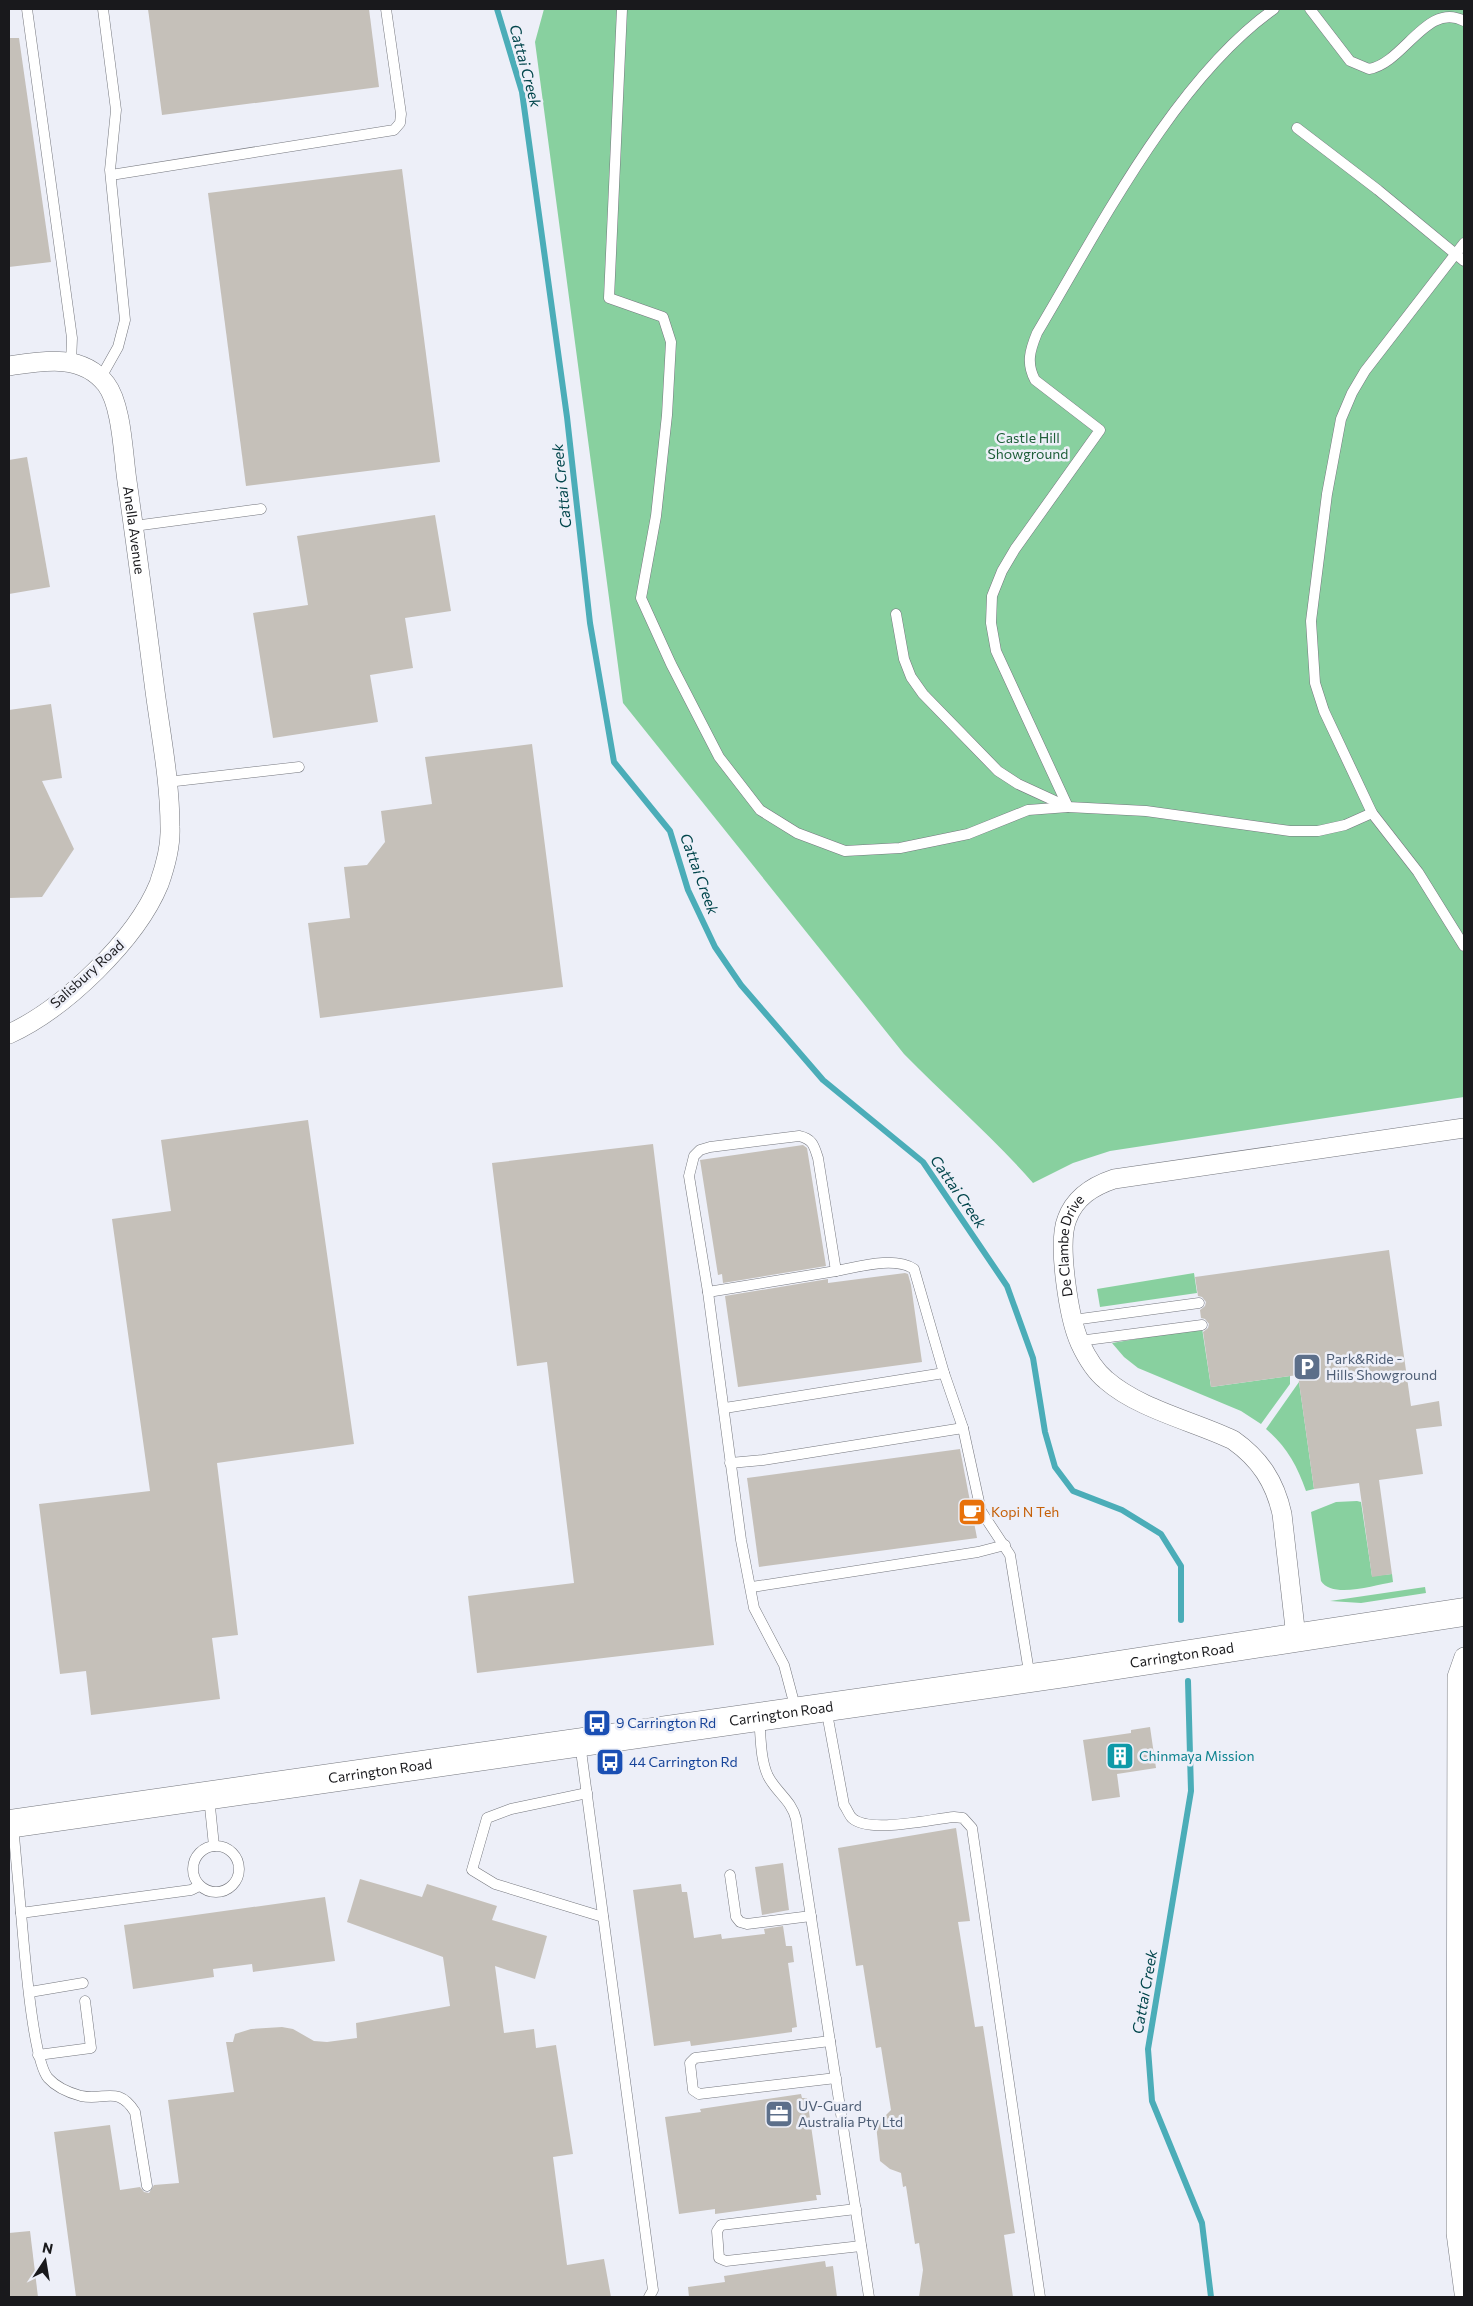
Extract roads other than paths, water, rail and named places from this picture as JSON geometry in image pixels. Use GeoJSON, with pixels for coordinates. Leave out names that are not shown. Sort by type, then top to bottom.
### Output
{"type":"FeatureCollection","features":[{"type":"Feature","properties":{"kind":"main road","name":"Carrington Road"},"geometry":{"type":"LineString","coordinates":[[11,1824],[1030,1678],[1464,1612]]}},
{"type":"Feature","properties":{"kind":"street","name":"Anella Avenue"},"geometry":{"type":"LineString","coordinates":[[9,366],[43,361],[71,363],[85,368],[106,384],[115,404],[134,526],[167,782]]}},
{"type":"Feature","properties":{"kind":"street","name":"Salisbury Road"},"geometry":{"type":"LineString","coordinates":[[9,1034],[62,1000],[96,970],[125,940],[144,913],[159,883],[167,854],[170,829],[167,782]]}},
{"type":"Feature","properties":{"kind":"street","name":"De Clambe Drive"},"geometry":{"type":"LineString","coordinates":[[1296,1638],[1282,1514],[1278,1496],[1270,1478],[1248,1450],[1233,1440],[1121,1392],[1104,1379],[1092,1364],[1079,1341],[1073,1320],[1062,1252],[1062,1234],[1067,1218],[1075,1203],[1086,1192],[1100,1184],[1131,1176],[1464,1128]]}},
{"type":"Feature","properties":{"kind":"street"},"geometry":{"type":"LineString","coordinates":[[1464,1657],[1457,1677],[1456,2233],[1464,2293]]}},
{"type":"Feature","properties":{"kind":"lane"},"geometry":{"type":"LineString","coordinates":[[27,9],[72,338],[71,363]]}},
{"type":"Feature","properties":{"kind":"lane"},"geometry":{"type":"LineString","coordinates":[[100,379],[118,347],[125,320],[111,175],[116,110],[103,9]]}},
{"type":"Feature","properties":{"kind":"lane"},"geometry":{"type":"LineString","coordinates":[[111,175],[394,130],[400,124],[401,114],[386,9]]}},
{"type":"Feature","properties":{"kind":"lane"},"geometry":{"type":"LineString","coordinates":[[622,9],[609,298],[663,317],[671,342],[668,415],[659,489],[641,598],[671,664],[719,757],[760,810],[797,834],[845,851],[900,848],[968,834],[1028,810],[1068,807],[1146,811],[1290,831],[1328,829],[1346,825],[1372,813]]}},
{"type":"Feature","properties":{"kind":"lane"},"geometry":{"type":"LineString","coordinates":[[1068,807],[996,651],[991,623],[992,596],[1002,571],[1015,548],[1100,430],[1035,380],[1030,369],[1031,347],[1037,333],[1135,170],[1169,120],[1206,73],[1236,41],[1274,9]]}},
{"type":"Feature","properties":{"kind":"lane"},"geometry":{"type":"LineString","coordinates":[[1310,9],[1350,61],[1369,69],[1387,63],[1430,23],[1440,17],[1449,16],[1464,21]]}},
{"type":"Feature","properties":{"kind":"lane"},"geometry":{"type":"LineString","coordinates":[[1297,128],[1378,190],[1464,261]]}},
{"type":"Feature","properties":{"kind":"lane"},"geometry":{"type":"LineString","coordinates":[[1464,242],[1365,372],[1352,392],[1341,419],[1327,494],[1311,621],[1315,683],[1324,711],[1372,813],[1418,872],[1464,946]]}},
{"type":"Feature","properties":{"kind":"lane"},"geometry":{"type":"LineString","coordinates":[[134,526],[261,510]]}},
{"type":"Feature","properties":{"kind":"lane"},"geometry":{"type":"LineString","coordinates":[[896,614],[904,660],[911,677],[923,694],[998,772],[1018,784],[1068,807]]}},
{"type":"Feature","properties":{"kind":"lane"},"geometry":{"type":"LineString","coordinates":[[167,782],[299,767]]}},
{"type":"Feature","properties":{"kind":"lane"},"geometry":{"type":"LineString","coordinates":[[796,1711],[784,1665],[754,1608],[752,1588],[741,1540],[730,1463],[725,1408],[689,1176],[694,1156],[700,1150],[710,1147],[799,1136],[807,1138],[814,1143],[836,1271]]}},
{"type":"Feature","properties":{"kind":"lane"},"geometry":{"type":"LineString","coordinates":[[708,1292],[836,1271],[894,1264],[908,1265],[914,1269],[944,1373],[964,1428],[981,1511],[1010,1555],[1030,1678]]}},
{"type":"Feature","properties":{"kind":"lane"},"geometry":{"type":"LineString","coordinates":[[1073,1320],[1199,1302]]}},
{"type":"Feature","properties":{"kind":"lane"},"geometry":{"type":"LineString","coordinates":[[1079,1341],[1202,1325]]}},
{"type":"Feature","properties":{"kind":"lane"},"geometry":{"type":"LineString","coordinates":[[725,1408],[944,1373]]}},
{"type":"Feature","properties":{"kind":"lane"},"geometry":{"type":"LineString","coordinates":[[730,1463],[763,1460],[964,1428]]}},
{"type":"Feature","properties":{"kind":"lane"},"geometry":{"type":"LineString","coordinates":[[752,1588],[978,1552],[1005,1545]]}},
{"type":"Feature","properties":{"kind":"lane"},"geometry":{"type":"LineString","coordinates":[[826,1707],[844,1805],[852,1818],[865,1825],[881,1826],[954,1817],[963,1818],[972,1828],[1040,2297]]}},
{"type":"Feature","properties":{"kind":"lane"},"geometry":{"type":"LineString","coordinates":[[759,1717],[764,1764],[769,1777],[794,1810],[869,2297]]}},
{"type":"Feature","properties":{"kind":"lane"},"geometry":{"type":"LineString","coordinates":[[580,1742],[653,2290],[649,2297]]}},
{"type":"Feature","properties":{"kind":"lane"},"geometry":{"type":"LineString","coordinates":[[586,1793],[511,1809],[487,1818],[472,1870],[495,1884],[603,1917]]}},
{"type":"Feature","properties":{"kind":"lane"},"geometry":{"type":"LineString","coordinates":[[209,1796],[214,1846]]}},
{"type":"Feature","properties":{"kind":"lane"},"geometry":{"type":"LineString","coordinates":[[11,1824],[38,2055],[48,2077],[69,2092],[83,2096],[116,2096],[124,2098],[130,2104],[135,2112],[147,2186]]}},
{"type":"Feature","properties":{"kind":"lane"},"geometry":{"type":"LineString","coordinates":[[214,1846],[222,1846],[235,1855],[239,1862],[238,1878],[234,1885],[220,1892],[213,1892],[199,1886],[193,1873],[196,1858],[200,1852],[214,1846]]}},
{"type":"Feature","properties":{"kind":"lane"},"geometry":{"type":"LineString","coordinates":[[730,1875],[736,1917],[740,1922],[746,1924],[811,1916]]}},
{"type":"Feature","properties":{"kind":"lane"},"geometry":{"type":"LineString","coordinates":[[21,1913],[191,1890],[199,1886]]}},
{"type":"Feature","properties":{"kind":"lane"},"geometry":{"type":"LineString","coordinates":[[30,1992],[83,1982]]}},
{"type":"Feature","properties":{"kind":"lane"},"geometry":{"type":"LineString","coordinates":[[38,2055],[91,2048],[85,2001]]}},
{"type":"Feature","properties":{"kind":"lane"},"geometry":{"type":"LineString","coordinates":[[830,2041],[695,2058],[690,2063],[693,2090],[699,2094],[836,2078]]}},
{"type":"Feature","properties":{"kind":"lane"},"geometry":{"type":"LineString","coordinates":[[856,2209],[721,2225],[717,2231],[719,2258],[726,2262],[862,2246]]}},
{"type":"Feature","properties":{"kind":"waterway","name":"Cattai Creek"},"geometry":{"type":"LineString","coordinates":[[497,9],[522,92],[567,417],[590,623],[614,762],[670,831],[688,890],[715,947],[741,985],[823,1080],[923,1162],[1007,1286],[1033,1358],[1045,1432],[1055,1467],[1073,1491],[1122,1510],[1161,1534],[1181,1566],[1181,1620]]}},
{"type":"Feature","properties":{"kind":"waterway","name":"Cattai Creek"},"geometry":{"type":"LineString","coordinates":[[1188,1681],[1191,1791],[1148,2049],[1152,2101],[1202,2223],[1211,2297]]}},
{"type":"Feature","properties":{"kind":"place","name":"Park&Ride - Hills Showground"},"geometry":{"type":"Point","coordinates":[1307,1367]}},
{"type":"Feature","properties":{"kind":"place","name":"Kopi N Teh"},"geometry":{"type":"Point","coordinates":[972,1512]}},
{"type":"Feature","properties":{"kind":"place","name":"9 Carrington Rd"},"geometry":{"type":"Point","coordinates":[597,1723]}},
{"type":"Feature","properties":{"kind":"place","name":"Chinmaya Mission"},"geometry":{"type":"Point","coordinates":[1120,1756]}},
{"type":"Feature","properties":{"kind":"place","name":"44 Carrington Rd"},"geometry":{"type":"Point","coordinates":[610,1762]}},
{"type":"Feature","properties":{"kind":"place","name":"UV-Guard Australia Pty Ltd"},"geometry":{"type":"Point","coordinates":[779,2114]}},
{"type":"Feature","properties":{"kind":"park label","name":"Castle Hill Showground"},"geometry":{"type":"Point","coordinates":[1028,446]}}]}
